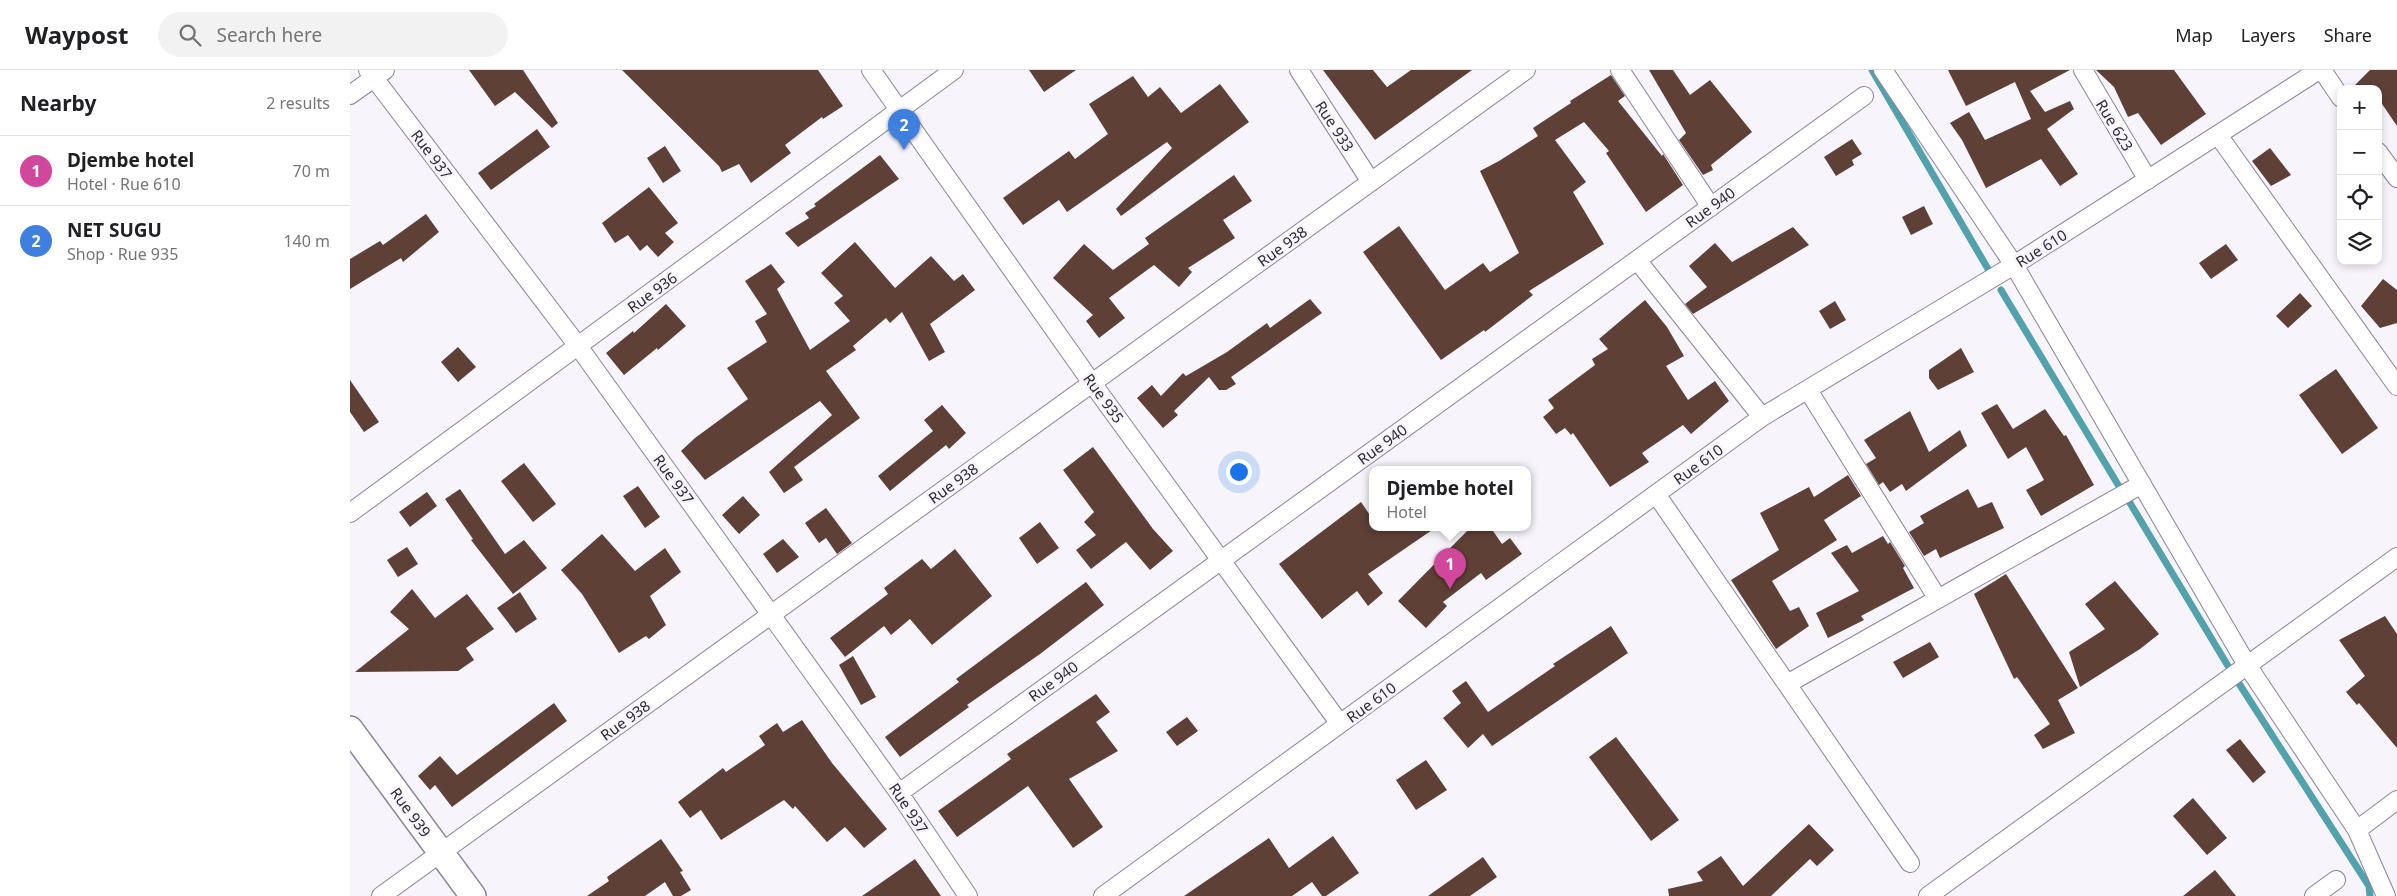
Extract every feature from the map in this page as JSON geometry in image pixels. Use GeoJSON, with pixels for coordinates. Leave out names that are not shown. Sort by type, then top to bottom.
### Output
{"type":"FeatureCollection","features":[{"type":"Feature","properties":{"kind":"main road","name":"Rue 939"},"geometry":{"type":"LineString","coordinates":[[350,729],[472,896]]}},
{"type":"Feature","properties":{"kind":"street","name":"Rue 935"},"geometry":{"type":"LineString","coordinates":[[872,70],[1092,383],[1340,724]]}},
{"type":"Feature","properties":{"kind":"street","name":"Rue 936"},"geometry":{"type":"LineString","coordinates":[[350,514],[954,70]]}},
{"type":"Feature","properties":{"kind":"street","name":"Rue 933"},"geometry":{"type":"LineString","coordinates":[[1299,70],[1371,182]]}},
{"type":"Feature","properties":{"kind":"street","name":"Rue 938"},"geometry":{"type":"LineString","coordinates":[[381,896],[1526,70]]}},
{"type":"Feature","properties":{"kind":"street"},"geometry":{"type":"LineString","coordinates":[[1620,70],[1710,207]]}},
{"type":"Feature","properties":{"kind":"street"},"geometry":{"type":"LineString","coordinates":[[1883,70],[2014,265],[2247,665],[2357,830],[2386,896]]}},
{"type":"Feature","properties":{"kind":"street","name":"Rue 623"},"geometry":{"type":"LineString","coordinates":[[2083,70],[2148,180]]}},
{"type":"Feature","properties":{"kind":"street"},"geometry":{"type":"LineString","coordinates":[[2320,70],[2337,93]]}},
{"type":"Feature","properties":{"kind":"street","name":"Rue 610"},"geometry":{"type":"LineString","coordinates":[[1103,896],[1762,417],[2014,265],[2320,70]]}},
{"type":"Feature","properties":{"kind":"street"},"geometry":{"type":"LineString","coordinates":[[350,95],[376,73]]}},
{"type":"Feature","properties":{"kind":"street","name":"Rue 937"},"geometry":{"type":"LineString","coordinates":[[376,73],[578,346],[772,614],[899,792],[968,896]]}},
{"type":"Feature","properties":{"kind":"street","name":"Rue 940"},"geometry":{"type":"LineString","coordinates":[[899,792],[1864,96]]}},
{"type":"Feature","properties":{"kind":"street"},"geometry":{"type":"LineString","coordinates":[[2218,135],[2397,386]]}},
{"type":"Feature","properties":{"kind":"street"},"geometry":{"type":"LineString","coordinates":[[2382,157],[2397,178]]}},
{"type":"Feature","properties":{"kind":"street"},"geometry":{"type":"LineString","coordinates":[[1637,260],[1762,417]]}},
{"type":"Feature","properties":{"kind":"street"},"geometry":{"type":"LineString","coordinates":[[1808,390],[1938,600]]}},
{"type":"Feature","properties":{"kind":"street"},"geometry":{"type":"LineString","coordinates":[[1787,684],[2142,484]]}},
{"type":"Feature","properties":{"kind":"street"},"geometry":{"type":"LineString","coordinates":[[1656,494],[1910,863]]}},
{"type":"Feature","properties":{"kind":"street"},"geometry":{"type":"LineString","coordinates":[[1928,896],[2397,557]]}},
{"type":"Feature","properties":{"kind":"street"},"geometry":{"type":"LineString","coordinates":[[2357,830],[2397,800]]}},
{"type":"Feature","properties":{"kind":"street"},"geometry":{"type":"LineString","coordinates":[[2314,896],[2336,880]]}},
{"type":"Feature","properties":{"kind":"building"},"geometry":{"type":"Polygon","coordinates":[[[469,70],[523,70],[558,123],[552,128],[515,92],[495,106],[469,70]]]}},
{"type":"Feature","properties":{"kind":"building"},"geometry":{"type":"Polygon","coordinates":[[[622,70],[818,70],[843,106],[823,119],[822,117],[785,145],[791,153],[751,183],[739,164],[722,172],[719,166],[622,70]]]}},
{"type":"Feature","properties":{"kind":"building"},"geometry":{"type":"Polygon","coordinates":[[[1029,70],[1076,70],[1044,92],[1029,70]]]}},
{"type":"Feature","properties":{"kind":"building"},"geometry":{"type":"Polygon","coordinates":[[[1323,70],[1373,70],[1387,87],[1411,70],[1472,70],[1375,140],[1323,70]]]}},
{"type":"Feature","properties":{"kind":"building"},"geometry":{"type":"Polygon","coordinates":[[[1649,70],[1673,70],[1690,95],[1710,80],[1752,132],[1711,165],[1713,170],[1703,175],[1679,140],[1686,133],[1649,70]]]}},
{"type":"Feature","properties":{"kind":"building"},"geometry":{"type":"Polygon","coordinates":[[[1948,70],[2070,70],[2030,91],[2045,112],[2070,101],[2074,109],[2047,129],[2078,174],[2060,186],[2041,159],[1986,188],[1962,140],[1950,123],[1969,112],[1985,140],[2031,119],[2015,82],[1966,106],[1948,70]]]}},
{"type":"Feature","properties":{"kind":"building"},"geometry":{"type":"Polygon","coordinates":[[[2096,70],[2174,70],[2206,114],[2161,145],[2138,113],[2128,117],[2114,87],[2096,70]]]}},
{"type":"Feature","properties":{"kind":"building"},"geometry":{"type":"Polygon","coordinates":[[[2370,70],[2397,70],[2397,126],[2382,104],[2382,85],[2355,85],[2370,70]]]}},
{"type":"Feature","properties":{"kind":"building"},"geometry":{"type":"Polygon","coordinates":[[[1611,75],[1625,96],[1618,101],[1662,156],[1663,154],[1683,185],[1646,212],[1606,153],[1609,151],[1584,122],[1555,140],[1586,182],[1573,192],[1604,244],[1529,291],[1533,295],[1485,332],[1484,330],[1441,360],[1363,252],[1399,226],[1445,290],[1483,263],[1490,272],[1519,253],[1480,171],[1538,136],[1533,128],[1571,103],[1570,101],[1611,75]]]}},
{"type":"Feature","properties":{"kind":"building"},"geometry":{"type":"Polygon","coordinates":[[[1133,76],[1148,97],[1160,87],[1181,113],[1220,84],[1249,122],[1121,216],[1116,209],[1172,148],[1167,142],[1067,212],[1059,200],[1023,225],[1003,198],[1069,151],[1075,159],[1108,134],[1089,104],[1133,76]]]}},
{"type":"Feature","properties":{"kind":"building"},"geometry":{"type":"Polygon","coordinates":[[[537,129],[550,147],[491,190],[478,173],[537,129]]]}},
{"type":"Feature","properties":{"kind":"building"},"geometry":{"type":"Polygon","coordinates":[[[1852,139],[1862,154],[1852,160],[1854,165],[1836,176],[1824,157],[1852,139]]]}},
{"type":"Feature","properties":{"kind":"building"},"geometry":{"type":"Polygon","coordinates":[[[665,146],[681,171],[663,183],[647,158],[665,146]]]}},
{"type":"Feature","properties":{"kind":"building"},"geometry":{"type":"Polygon","coordinates":[[[2270,148],[2291,175],[2271,186],[2252,161],[2270,148]]]}},
{"type":"Feature","properties":{"kind":"building"},"geometry":{"type":"Polygon","coordinates":[[[880,155],[899,179],[798,247],[785,233],[809,218],[805,213],[816,206],[814,204],[880,155]]]}},
{"type":"Feature","properties":{"kind":"building"},"geometry":{"type":"Polygon","coordinates":[[[1234,175],[1252,201],[1223,220],[1235,238],[1188,268],[1192,272],[1179,287],[1154,265],[1109,298],[1125,318],[1099,338],[1086,321],[1093,315],[1053,278],[1084,244],[1113,270],[1149,244],[1145,238],[1234,175]]]}},
{"type":"Feature","properties":{"kind":"building"},"geometry":{"type":"Polygon","coordinates":[[[649,187],[678,223],[665,233],[674,242],[658,257],[647,245],[640,251],[628,235],[615,243],[602,223],[649,187]]]}},
{"type":"Feature","properties":{"kind":"building"},"geometry":{"type":"Polygon","coordinates":[[[1924,206],[1933,224],[1911,235],[1902,217],[1924,206]]]}},
{"type":"Feature","properties":{"kind":"building"},"geometry":{"type":"Polygon","coordinates":[[[426,214],[439,232],[403,262],[401,258],[350,289],[350,259],[380,241],[383,245],[426,214]]]}},
{"type":"Feature","properties":{"kind":"building"},"geometry":{"type":"Polygon","coordinates":[[[1793,227],[1809,245],[1693,314],[1685,304],[1707,287],[1689,266],[1715,243],[1732,262],[1793,227]]]}},
{"type":"Feature","properties":{"kind":"building"},"geometry":{"type":"Polygon","coordinates":[[[855,242],[895,288],[931,256],[954,281],[963,274],[975,290],[930,324],[945,352],[929,361],[902,312],[890,323],[886,318],[853,346],[856,350],[826,371],[860,418],[794,467],[803,480],[784,493],[769,472],[832,415],[820,401],[705,480],[681,451],[695,438],[748,399],[727,368],[767,342],[755,321],[767,314],[745,281],[771,264],[785,282],[777,289],[810,350],[850,321],[834,303],[843,296],[821,273],[855,242]]]}},
{"type":"Feature","properties":{"kind":"building"},"geometry":{"type":"Polygon","coordinates":[[[2226,244],[2238,260],[2211,279],[2199,263],[2226,244]]]}},
{"type":"Feature","properties":{"kind":"building"},"geometry":{"type":"Polygon","coordinates":[[[2383,279],[2397,290],[2397,323],[2380,328],[2361,306],[2383,279]]]}},
{"type":"Feature","properties":{"kind":"building"},"geometry":{"type":"Polygon","coordinates":[[[2300,293],[2312,306],[2288,328],[2276,316],[2300,293]]]}},
{"type":"Feature","properties":{"kind":"building"},"geometry":{"type":"Polygon","coordinates":[[[1310,299],[1322,313],[1231,377],[1236,384],[1226,390],[1219,390],[1209,377],[1174,411],[1178,415],[1163,428],[1137,398],[1152,385],[1161,396],[1183,373],[1186,376],[1227,352],[1267,323],[1270,328],[1310,299]]]}},
{"type":"Feature","properties":{"kind":"building"},"geometry":{"type":"Polygon","coordinates":[[[1645,300],[1667,327],[1684,356],[1666,366],[1688,400],[1715,381],[1729,401],[1691,434],[1683,425],[1642,453],[1649,462],[1610,487],[1573,433],[1571,435],[1565,428],[1556,434],[1543,417],[1554,408],[1548,400],[1595,365],[1592,359],[1608,349],[1599,339],[1645,300]]]}},
{"type":"Feature","properties":{"kind":"building"},"geometry":{"type":"Polygon","coordinates":[[[1835,301],[1846,320],[1830,329],[1819,311],[1835,301]]]}},
{"type":"Feature","properties":{"kind":"building"},"geometry":{"type":"Polygon","coordinates":[[[666,304],[686,326],[624,375],[606,353],[633,331],[634,333],[666,304]]]}},
{"type":"Feature","properties":{"kind":"building"},"geometry":{"type":"Polygon","coordinates":[[[458,347],[476,367],[458,382],[441,362],[458,347]]]}},
{"type":"Feature","properties":{"kind":"building"},"geometry":{"type":"Polygon","coordinates":[[[1961,348],[1974,372],[1938,390],[1929,378],[1929,370],[1961,348]]]}},
{"type":"Feature","properties":{"kind":"building"},"geometry":{"type":"Polygon","coordinates":[[[2336,369],[2378,428],[2342,454],[2299,395],[2336,369]]]}},
{"type":"Feature","properties":{"kind":"building"},"geometry":{"type":"Polygon","coordinates":[[[350,380],[379,422],[364,432],[350,412],[350,380]]]}},
{"type":"Feature","properties":{"kind":"building"},"geometry":{"type":"Polygon","coordinates":[[[1997,404],[2013,429],[2045,409],[2064,436],[2066,435],[2094,485],[2041,516],[2026,490],[2044,480],[2026,447],[2008,459],[1981,413],[1997,404]]]}},
{"type":"Feature","properties":{"kind":"building"},"geometry":{"type":"Polygon","coordinates":[[[942,405],[966,433],[949,449],[946,445],[890,491],[878,476],[933,431],[924,420],[942,405]]]}},
{"type":"Feature","properties":{"kind":"building"},"geometry":{"type":"Polygon","coordinates":[[[1910,411],[1929,452],[1960,430],[1967,446],[1906,491],[1902,484],[1890,492],[1883,482],[1879,485],[1866,464],[1876,458],[1864,440],[1910,411]]]}},
{"type":"Feature","properties":{"kind":"building"},"geometry":{"type":"Polygon","coordinates":[[[1093,447],[1153,529],[1173,551],[1150,570],[1126,542],[1091,569],[1076,550],[1096,535],[1084,522],[1094,512],[1063,470],[1093,447]]]}},
{"type":"Feature","properties":{"kind":"building"},"geometry":{"type":"Polygon","coordinates":[[[524,463],[556,504],[533,522],[501,481],[524,463]]]}},
{"type":"Feature","properties":{"kind":"building"},"geometry":{"type":"Polygon","coordinates":[[[1848,475],[1861,496],[1824,520],[1837,540],[1772,581],[1790,611],[1799,607],[1809,626],[1776,649],[1731,580],[1779,550],[1760,513],[1809,487],[1814,497],[1848,475]]]}},
{"type":"Feature","properties":{"kind":"building"},"geometry":{"type":"Polygon","coordinates":[[[638,486],[660,517],[645,528],[623,496],[638,486]]]}},
{"type":"Feature","properties":{"kind":"building"},"geometry":{"type":"Polygon","coordinates":[[[460,489],[505,554],[524,540],[547,568],[513,594],[471,540],[473,539],[445,499],[460,489]]]}},
{"type":"Feature","properties":{"kind":"building"},"geometry":{"type":"Polygon","coordinates":[[[1968,489],[1978,508],[1992,502],[2004,528],[1940,558],[1936,549],[1924,556],[1909,532],[1924,523],[1920,516],[1968,489]]]}},
{"type":"Feature","properties":{"kind":"building"},"geometry":{"type":"Polygon","coordinates":[[[427,492],[437,506],[410,527],[399,512],[427,492]]]}},
{"type":"Feature","properties":{"kind":"building"},"geometry":{"type":"Polygon","coordinates":[[[743,496],[760,515],[739,534],[722,515],[743,496]]]}},
{"type":"Feature","properties":{"kind":"building"},"geometry":{"type":"Polygon","coordinates":[[[1361,502],[1369,514],[1369,531],[1431,531],[1368,574],[1383,593],[1368,606],[1357,591],[1322,619],[1279,564],[1361,502]]]}},
{"type":"Feature","properties":{"kind":"building"},"geometry":{"type":"Polygon","coordinates":[[[826,508],[852,543],[837,554],[826,538],[819,543],[805,523],[826,508]]]}},
{"type":"Feature","properties":{"kind":"building"},"geometry":{"type":"Polygon","coordinates":[[[1040,522],[1059,548],[1037,564],[1019,538],[1040,522]]]}},
{"type":"Feature","properties":{"kind":"building"},"geometry":{"type":"Polygon","coordinates":[[[1467,531],[1493,531],[1502,544],[1510,538],[1522,554],[1486,580],[1481,573],[1443,602],[1447,606],[1426,628],[1398,601],[1467,531]]]}},
{"type":"Feature","properties":{"kind":"building"},"geometry":{"type":"Polygon","coordinates":[[[602,534],[635,571],[665,548],[681,572],[650,596],[666,625],[649,639],[646,636],[619,653],[582,594],[561,570],[602,534]]]}},
{"type":"Feature","properties":{"kind":"building"},"geometry":{"type":"Polygon","coordinates":[[[1883,536],[1888,544],[1890,542],[1905,566],[1903,568],[1914,588],[1861,616],[1864,620],[1828,638],[1816,613],[1859,591],[1831,553],[1847,545],[1852,553],[1883,536]]]}},
{"type":"Feature","properties":{"kind":"building"},"geometry":{"type":"Polygon","coordinates":[[[783,539],[799,557],[777,573],[763,554],[783,539]]]}},
{"type":"Feature","properties":{"kind":"building"},"geometry":{"type":"Polygon","coordinates":[[[407,547],[418,564],[398,577],[387,560],[407,547]]]}},
{"type":"Feature","properties":{"kind":"building"},"geometry":{"type":"Polygon","coordinates":[[[955,549],[992,596],[932,645],[910,619],[891,635],[884,626],[845,657],[830,638],[888,594],[884,588],[922,559],[931,569],[955,549]]]}},
{"type":"Feature","properties":{"kind":"building"},"geometry":{"type":"Polygon","coordinates":[[[2006,574],[2078,688],[2058,700],[2075,733],[2043,749],[2034,735],[2050,724],[2017,677],[2014,679],[1974,594],[2006,574]]]}},
{"type":"Feature","properties":{"kind":"building"},"geometry":{"type":"Polygon","coordinates":[[[2115,581],[2159,634],[2140,649],[2080,687],[2069,652],[2105,629],[2085,604],[2115,581]]]}},
{"type":"Feature","properties":{"kind":"building"},"geometry":{"type":"Polygon","coordinates":[[[1086,582],[1104,605],[1040,654],[967,705],[969,707],[900,757],[885,737],[959,682],[956,679],[1086,582]]]}},
{"type":"Feature","properties":{"kind":"building"},"geometry":{"type":"Polygon","coordinates":[[[412,589],[435,618],[467,594],[494,629],[466,648],[474,660],[458,671],[355,672],[409,629],[390,612],[412,589]]]}},
{"type":"Feature","properties":{"kind":"building"},"geometry":{"type":"Polygon","coordinates":[[[520,592],[537,619],[516,633],[497,608],[520,592]]]}},
{"type":"Feature","properties":{"kind":"building"},"geometry":{"type":"Polygon","coordinates":[[[2385,616],[2397,634],[2397,748],[2359,703],[2357,705],[2346,692],[2365,676],[2339,640],[2385,616]]]}},
{"type":"Feature","properties":{"kind":"building"},"geometry":{"type":"Polygon","coordinates":[[[1611,626],[1628,653],[1492,746],[1483,734],[1468,748],[1443,718],[1461,703],[1452,691],[1466,681],[1488,712],[1555,666],[1553,664],[1611,626]]]}},
{"type":"Feature","properties":{"kind":"building"},"geometry":{"type":"Polygon","coordinates":[[[1930,642],[1939,657],[1903,678],[1893,662],[1930,642]]]}},
{"type":"Feature","properties":{"kind":"building"},"geometry":{"type":"Polygon","coordinates":[[[853,656],[876,697],[861,705],[839,665],[853,656]]]}},
{"type":"Feature","properties":{"kind":"building"},"geometry":{"type":"Polygon","coordinates":[[[1096,694],[1110,712],[1096,722],[1118,751],[1069,779],[1103,827],[1073,848],[1028,786],[957,837],[938,811],[1011,759],[1007,754],[1096,694]]]}},
{"type":"Feature","properties":{"kind":"building"},"geometry":{"type":"Polygon","coordinates":[[[554,703],[567,721],[452,807],[435,785],[430,790],[418,776],[440,756],[457,775],[554,703]]]}},
{"type":"Feature","properties":{"kind":"building"},"geometry":{"type":"Polygon","coordinates":[[[1187,717],[1198,731],[1177,746],[1166,732],[1187,717]]]}},
{"type":"Feature","properties":{"kind":"building"},"geometry":{"type":"Polygon","coordinates":[[[802,720],[832,763],[887,829],[864,848],[845,827],[827,842],[795,806],[793,809],[784,800],[721,840],[701,810],[690,818],[678,802],[723,768],[726,772],[765,745],[759,736],[777,723],[783,732],[802,720]]]}},
{"type":"Feature","properties":{"kind":"building"},"geometry":{"type":"Polygon","coordinates":[[[1616,737],[1679,820],[1651,841],[1589,757],[1616,737]]]}},
{"type":"Feature","properties":{"kind":"building"},"geometry":{"type":"Polygon","coordinates":[[[2240,739],[2266,772],[2253,783],[2226,750],[2240,739]]]}},
{"type":"Feature","properties":{"kind":"building"},"geometry":{"type":"Polygon","coordinates":[[[1426,760],[1447,790],[1416,810],[1396,780],[1426,760]]]}},
{"type":"Feature","properties":{"kind":"building"},"geometry":{"type":"Polygon","coordinates":[[[2193,798],[2227,838],[2207,855],[2173,816],[2193,798]]]}},
{"type":"Feature","properties":{"kind":"building"},"geometry":{"type":"Polygon","coordinates":[[[1809,824],[1834,850],[1817,866],[1810,859],[1771,896],[1669,896],[1668,889],[1703,881],[1697,872],[1721,856],[1743,886],[1809,824]]]}},
{"type":"Feature","properties":{"kind":"building"},"geometry":{"type":"Polygon","coordinates":[[[1333,836],[1359,873],[1326,896],[1322,896],[1312,882],[1292,896],[1184,896],[1269,838],[1289,868],[1333,836]]]}},
{"type":"Feature","properties":{"kind":"building"},"geometry":{"type":"Polygon","coordinates":[[[661,839],[683,871],[680,872],[691,890],[681,896],[673,896],[665,882],[645,896],[587,896],[609,881],[607,877],[661,839]]]}},
{"type":"Feature","properties":{"kind":"building"},"geometry":{"type":"Polygon","coordinates":[[[1483,857],[1497,877],[1470,896],[1428,896],[1483,857]]]}},
{"type":"Feature","properties":{"kind":"building"},"geometry":{"type":"Polygon","coordinates":[[[915,859],[941,896],[862,896],[915,859]]]}},
{"type":"Feature","properties":{"kind":"building"},"geometry":{"type":"Polygon","coordinates":[[[2215,870],[2236,896],[2183,896],[2215,870]]]}},
{"type":"Feature","properties":{"kind":"waterway"},"geometry":{"type":"LineString","coordinates":[[1872,70],[1988,269]]}},
{"type":"Feature","properties":{"kind":"waterway"},"geometry":{"type":"LineString","coordinates":[[2001,290],[2120,488]]}},
{"type":"Feature","properties":{"kind":"waterway"},"geometry":{"type":"LineString","coordinates":[[2130,503],[2228,666]]}},
{"type":"Feature","properties":{"kind":"waterway"},"geometry":{"type":"LineString","coordinates":[[2238,682],[2369,886],[2370,896]]}},
{"type":"Feature","properties":{"kind":"place","name":"NET SUGU"},"geometry":{"type":"Point","coordinates":[904,150]}},
{"type":"Feature","properties":{"kind":"place","name":"Djembe hotel"},"geometry":{"type":"Point","coordinates":[1450,589]}}]}
